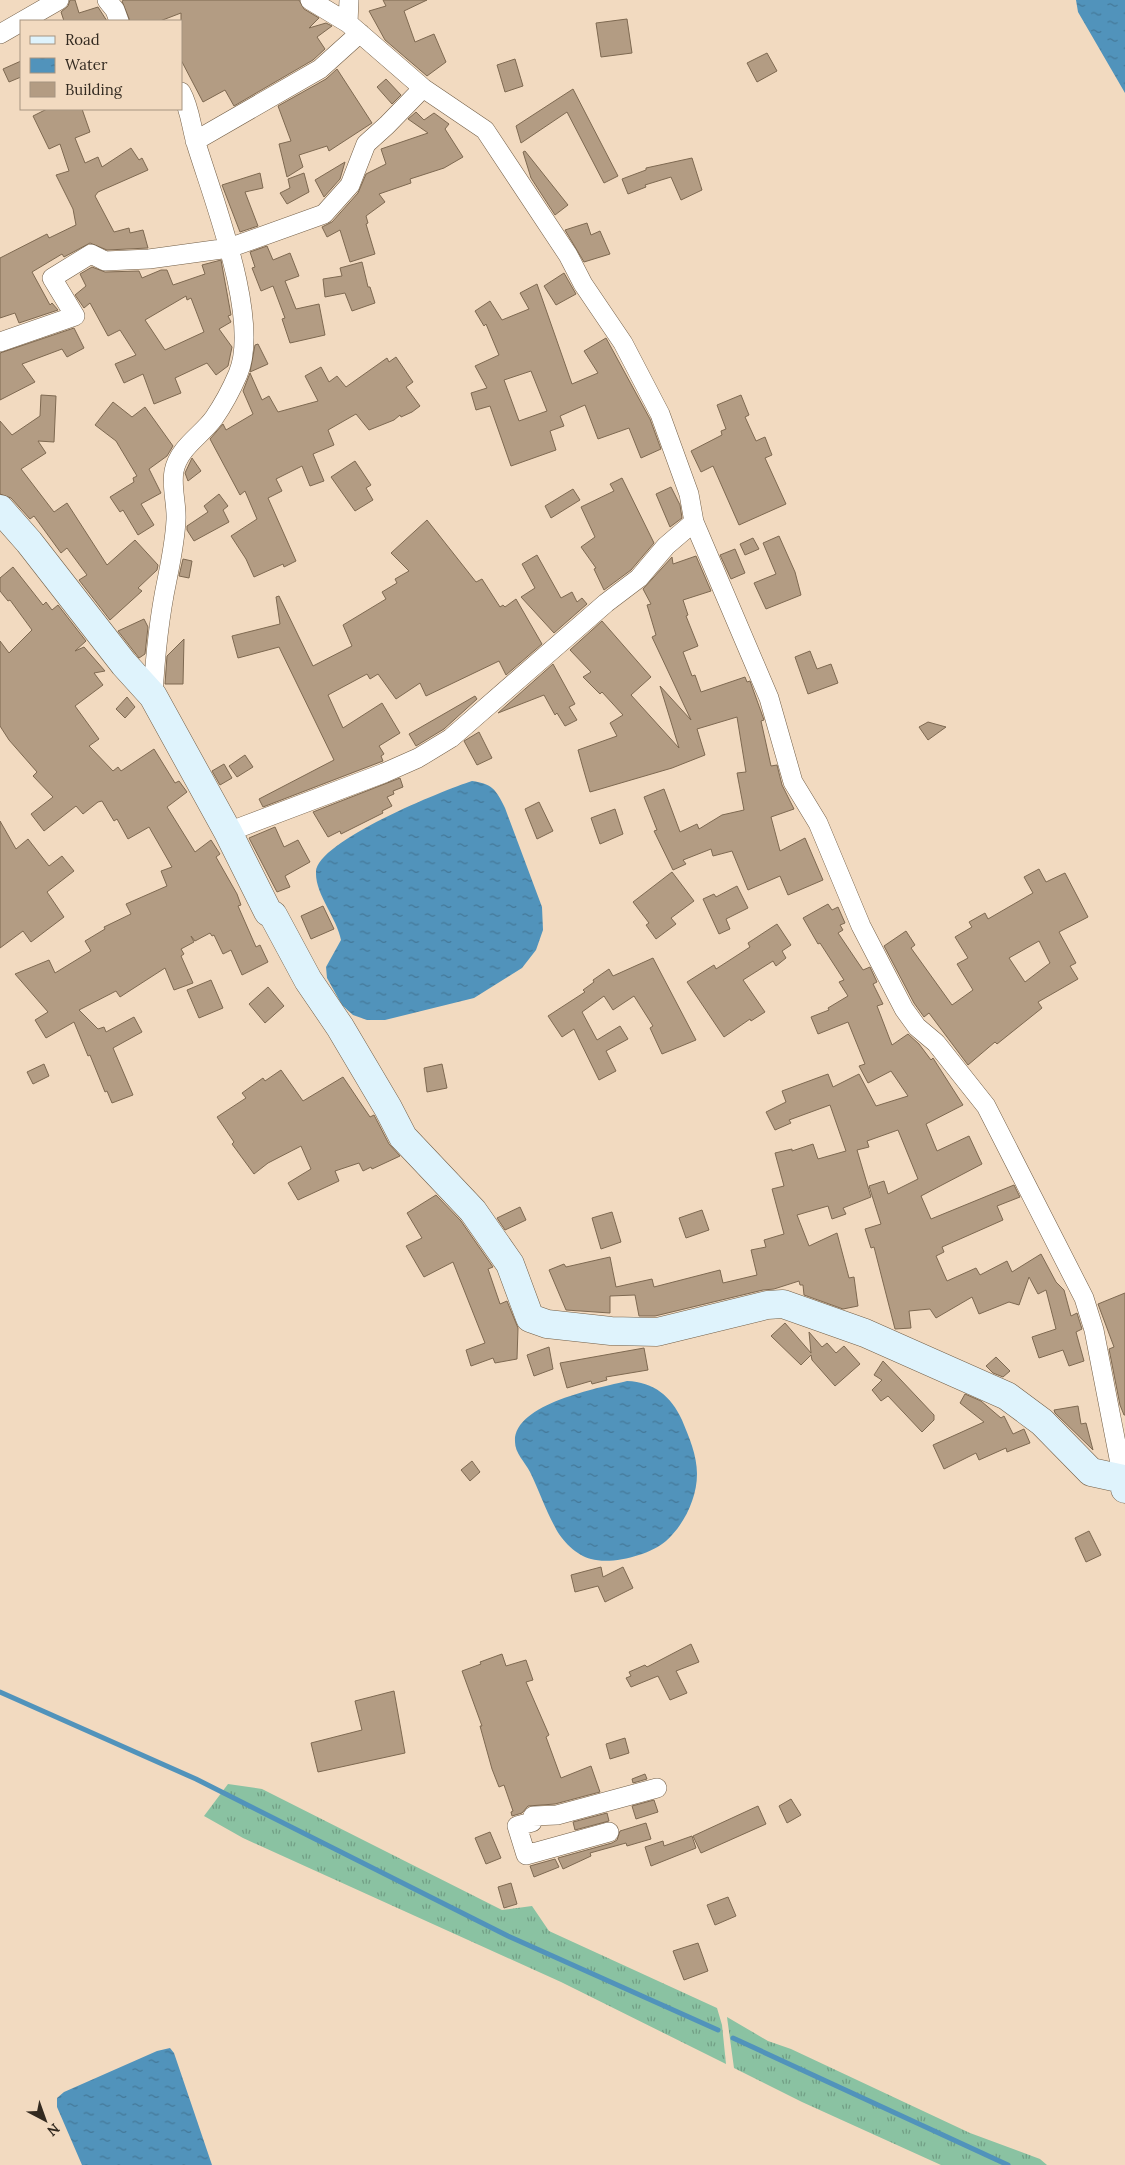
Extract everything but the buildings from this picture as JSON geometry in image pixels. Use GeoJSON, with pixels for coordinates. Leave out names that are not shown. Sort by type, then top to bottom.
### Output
{"type":"FeatureCollection","features":[{"type":"Feature","properties":{"kind":"street"},"geometry":{"type":"LineString","coordinates":[[24,20],[59,0]]}},
{"type":"Feature","properties":{"kind":"street"},"geometry":{"type":"LineString","coordinates":[[107,0],[115,10],[119,20]]}},
{"type":"Feature","properties":{"kind":"street"},"geometry":{"type":"LineString","coordinates":[[310,0],[354,28],[423,88],[485,130],[568,255],[583,284],[623,343],[660,414],[689,494],[694,522],[769,698],[793,782],[818,823],[861,926],[904,1009],[917,1027],[936,1043],[986,1106],[1084,1298],[1100,1359],[1124,1484]]}},
{"type":"Feature","properties":{"kind":"street"},"geometry":{"type":"LineString","coordinates":[[195,142],[320,70],[354,28],[349,0]]}},
{"type":"Feature","properties":{"kind":"street"},"geometry":{"type":"LineString","coordinates":[[0,34],[20,22]]}},
{"type":"Feature","properties":{"kind":"street"},"geometry":{"type":"LineString","coordinates":[[0,342],[75,316],[52,278],[91,254],[104,261],[149,259],[229,248],[324,214],[350,185],[366,144],[423,88]]}},
{"type":"Feature","properties":{"kind":"street"},"geometry":{"type":"LineString","coordinates":[[153,696],[156,652],[167,579],[171,567],[176,519],[174,472],[178,457],[214,418],[238,373],[244,351],[243,314],[229,248],[216,200],[195,142],[192,123],[182,95]]}},
{"type":"Feature","properties":{"kind":"street"},"geometry":{"type":"LineString","coordinates":[[0,509],[29,542],[124,664],[153,696],[228,832],[268,912],[273,915],[308,980],[340,1027],[403,1137],[478,1218],[510,1264],[530,1318],[547,1324],[657,1332],[767,1305],[783,1304],[865,1333],[1008,1396],[1042,1422],[1091,1472],[1124,1484]]}},
{"type":"Feature","properties":{"kind":"street"},"geometry":{"type":"LineString","coordinates":[[228,832],[384,773],[418,758],[451,738],[606,602],[639,578],[666,546],[694,522]]}},
{"type":"Feature","properties":{"kind":"street"},"geometry":{"type":"LineString","coordinates":[[609,1832],[526,1855],[517,1826],[532,1822],[533,1816],[558,1815],[657,1788]]}},
{"type":"Feature","properties":{"kind":"green space"},"geometry":{"type":"Polygon","coordinates":[[[228,1784],[262,1789],[502,1910],[532,1906],[549,1931],[717,2008],[722,2025],[726,2064],[561,1982],[243,1838],[204,1816],[228,1784]]]}},
{"type":"Feature","properties":{"kind":"green space"},"geometry":{"type":"Polygon","coordinates":[[[727,2017],[768,2041],[791,2049],[970,2133],[1040,2159],[1047,2165],[941,2165],[802,2102],[734,2068],[727,2017]]]}},
{"type":"Feature","properties":{"kind":"water"},"geometry":{"type":"Polygon","coordinates":[[[1076,0],[1125,0],[1125,93],[1078,12],[1076,0]]]}},
{"type":"Feature","properties":{"kind":"water"},"geometry":{"type":"Polygon","coordinates":[[[472,781],[493,788],[505,808],[542,907],[543,930],[536,950],[522,968],[474,998],[385,1020],[367,1020],[353,1015],[342,1005],[327,978],[326,967],[341,940],[319,889],[316,872],[322,860],[337,846],[384,818],[472,781]]]}},
{"type":"Feature","properties":{"kind":"water"},"geometry":{"type":"Polygon","coordinates":[[[627,1381],[653,1387],[667,1397],[678,1411],[696,1460],[695,1492],[684,1519],[666,1541],[650,1551],[630,1558],[600,1561],[580,1555],[565,1542],[548,1513],[530,1472],[518,1454],[515,1442],[518,1429],[528,1417],[542,1408],[578,1393],[627,1381]]]}},
{"type":"Feature","properties":{"kind":"water"},"geometry":{"type":"Polygon","coordinates":[[[170,2048],[174,2053],[212,2165],[82,2165],[57,2107],[57,2098],[64,2092],[157,2051],[170,2048]]]}},
{"type":"Feature","properties":{"kind":"waterway"},"geometry":{"type":"LineString","coordinates":[[0,1692],[196,1779],[508,1936],[718,2030]]}},
{"type":"Feature","properties":{"kind":"waterway"},"geometry":{"type":"LineString","coordinates":[[733,2038],[1008,2165]]}}]}
